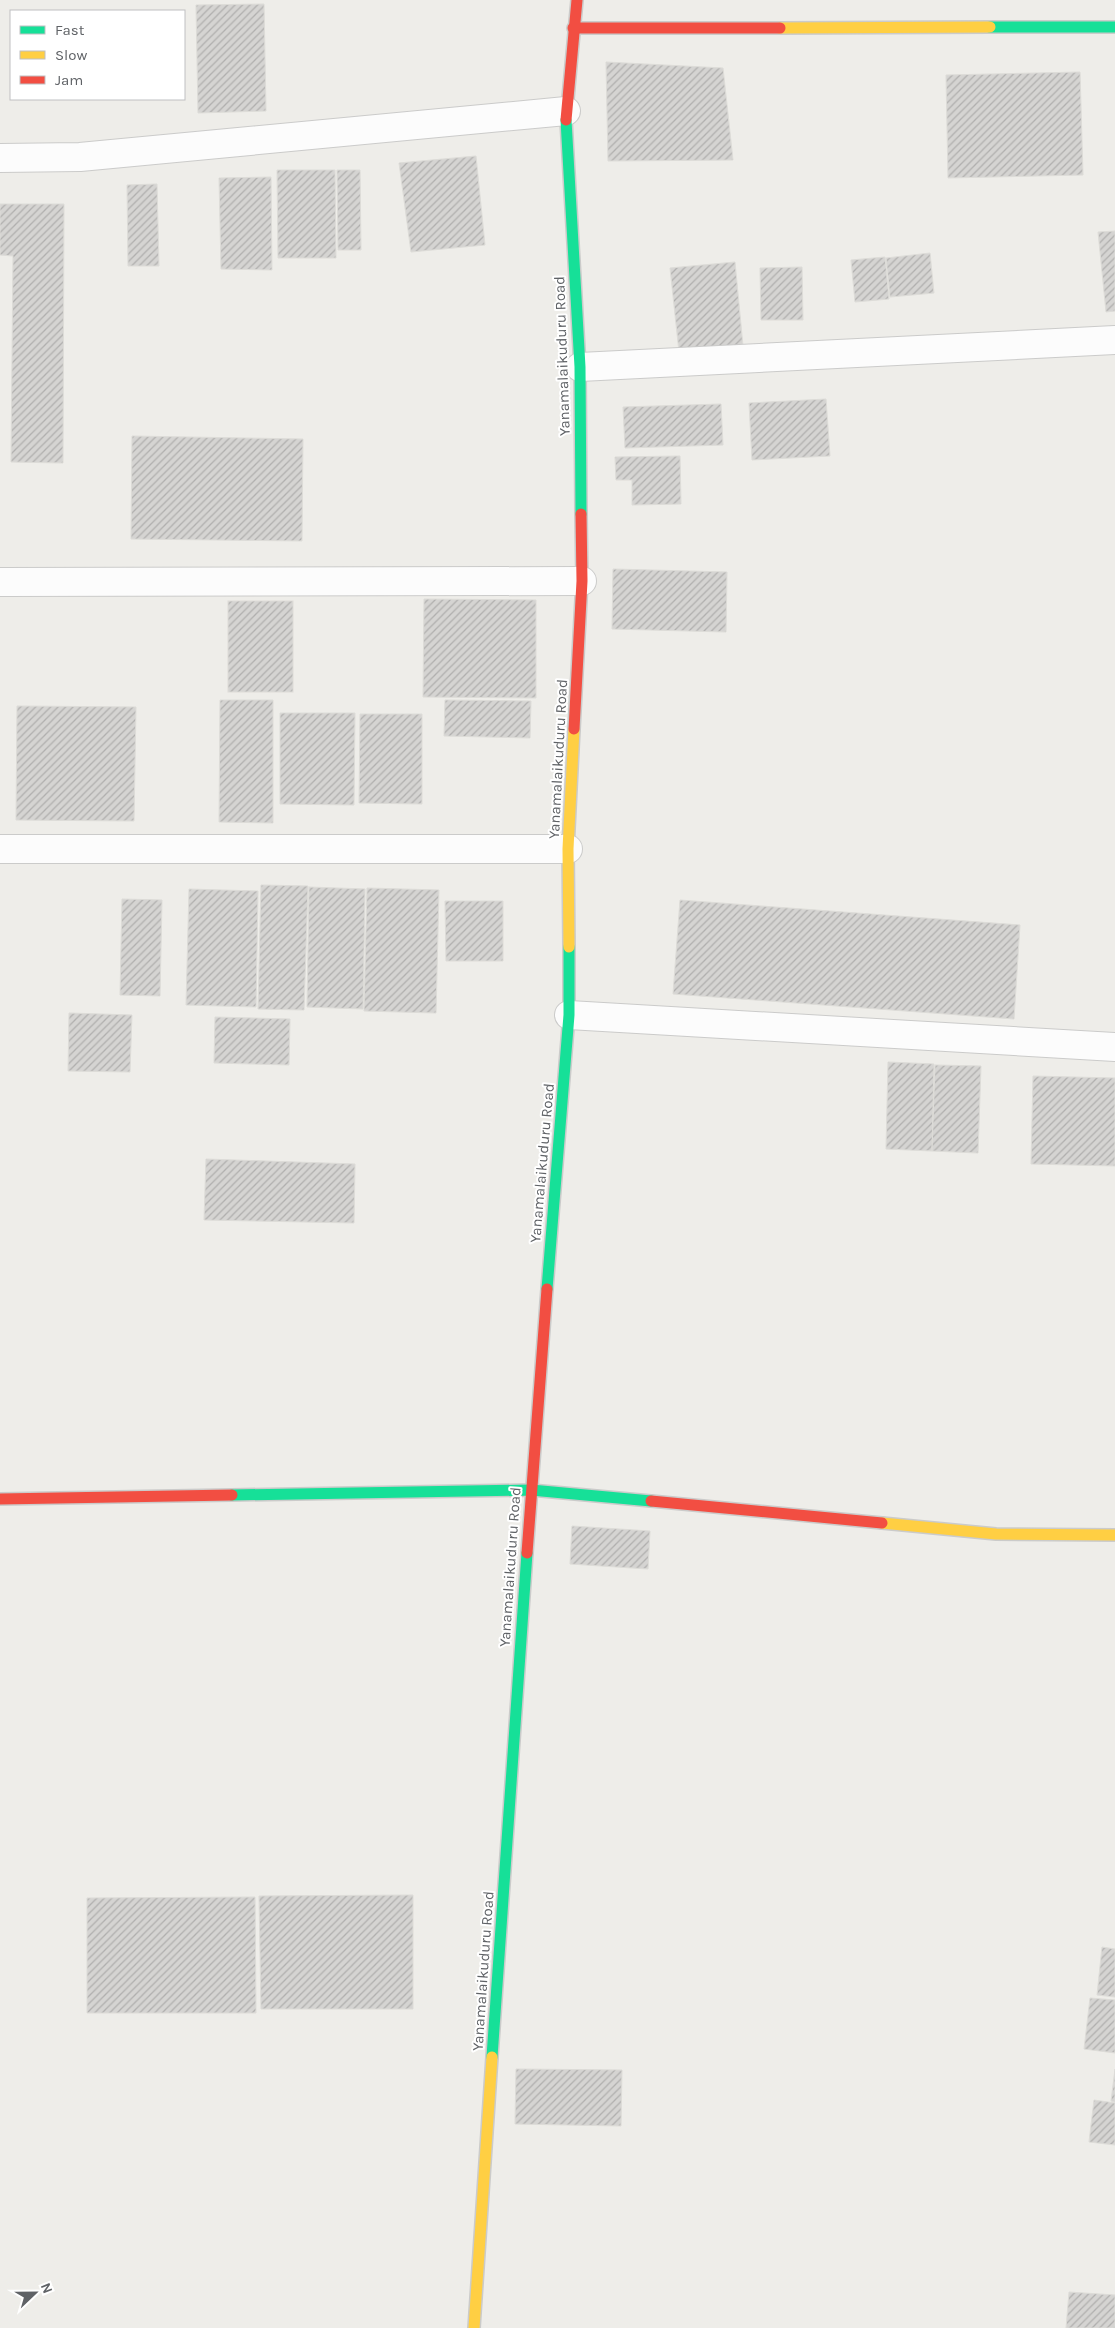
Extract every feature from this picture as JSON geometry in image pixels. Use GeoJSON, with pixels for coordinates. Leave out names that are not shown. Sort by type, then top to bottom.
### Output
{"type":"FeatureCollection","features":[{"type":"Feature","properties":{"kind":"street","name":"Yanamalaikuduru Road"},"geometry":{"type":"LineString","coordinates":[[474,2328],[531,1490],[569,1015],[568,849],[582,581],[580,367],[566,111],[576,0]]}},
{"type":"Feature","properties":{"kind":"street"},"geometry":{"type":"LineString","coordinates":[[573,28],[1115,27]]}},
{"type":"Feature","properties":{"kind":"street"},"geometry":{"type":"LineString","coordinates":[[0,158],[80,157],[566,111]]}},
{"type":"Feature","properties":{"kind":"street"},"geometry":{"type":"LineString","coordinates":[[580,367],[1115,340]]}},
{"type":"Feature","properties":{"kind":"street"},"geometry":{"type":"LineString","coordinates":[[0,582],[582,581]]}},
{"type":"Feature","properties":{"kind":"street"},"geometry":{"type":"LineString","coordinates":[[0,849],[568,849]]}},
{"type":"Feature","properties":{"kind":"street"},"geometry":{"type":"LineString","coordinates":[[569,1015],[1115,1047]]}},
{"type":"Feature","properties":{"kind":"street"},"geometry":{"type":"LineString","coordinates":[[0,1499],[531,1490],[996,1534],[1115,1534]]}},
{"type":"Feature","properties":{"kind":"building"},"geometry":{"type":"Polygon","coordinates":[[[264,4],[266,111],[198,113],[196,5],[264,4]]]}},
{"type":"Feature","properties":{"kind":"building"},"geometry":{"type":"Polygon","coordinates":[[[606,62],[723,68],[733,160],[608,161],[606,62]]]}},
{"type":"Feature","properties":{"kind":"building"},"geometry":{"type":"Polygon","coordinates":[[[1080,72],[1083,175],[948,178],[946,75],[1080,72]]]}},
{"type":"Feature","properties":{"kind":"building"},"geometry":{"type":"Polygon","coordinates":[[[476,156],[485,245],[411,252],[399,163],[476,156]]]}},
{"type":"Feature","properties":{"kind":"building"},"geometry":{"type":"Polygon","coordinates":[[[277,170],[335,170],[336,258],[278,258],[277,170]]]}},
{"type":"Feature","properties":{"kind":"building"},"geometry":{"type":"Polygon","coordinates":[[[337,170],[360,170],[361,250],[338,250],[337,170]]]}},
{"type":"Feature","properties":{"kind":"building"},"geometry":{"type":"Polygon","coordinates":[[[271,177],[272,270],[221,269],[219,178],[271,177]]]}},
{"type":"Feature","properties":{"kind":"building"},"geometry":{"type":"Polygon","coordinates":[[[157,184],[159,266],[128,266],[127,185],[157,184]]]}},
{"type":"Feature","properties":{"kind":"building"},"geometry":{"type":"Polygon","coordinates":[[[0,204],[64,204],[63,463],[11,462],[13,256],[0,255],[0,204]]]}},
{"type":"Feature","properties":{"kind":"building"},"geometry":{"type":"Polygon","coordinates":[[[1115,231],[1115,311],[1106,312],[1098,232],[1115,231]]]}},
{"type":"Feature","properties":{"kind":"building"},"geometry":{"type":"Polygon","coordinates":[[[930,253],[934,293],[890,297],[886,258],[930,253]]]}},
{"type":"Feature","properties":{"kind":"building"},"geometry":{"type":"Polygon","coordinates":[[[885,257],[889,299],[855,302],[851,260],[885,257]]]}},
{"type":"Feature","properties":{"kind":"building"},"geometry":{"type":"Polygon","coordinates":[[[735,262],[743,346],[679,352],[670,268],[735,262]]]}},
{"type":"Feature","properties":{"kind":"building"},"geometry":{"type":"Polygon","coordinates":[[[802,267],[803,320],[761,320],[760,268],[802,267]]]}},
{"type":"Feature","properties":{"kind":"building"},"geometry":{"type":"Polygon","coordinates":[[[826,399],[830,456],[752,460],[749,403],[826,399]]]}},
{"type":"Feature","properties":{"kind":"building"},"geometry":{"type":"Polygon","coordinates":[[[721,404],[723,445],[625,448],[623,407],[721,404]]]}},
{"type":"Feature","properties":{"kind":"building"},"geometry":{"type":"Polygon","coordinates":[[[132,436],[303,439],[302,541],[131,539],[132,436]]]}},
{"type":"Feature","properties":{"kind":"building"},"geometry":{"type":"Polygon","coordinates":[[[680,456],[681,504],[632,505],[632,480],[616,480],[615,457],[680,456]]]}},
{"type":"Feature","properties":{"kind":"building"},"geometry":{"type":"Polygon","coordinates":[[[613,569],[727,572],[726,632],[612,629],[613,569]]]}},
{"type":"Feature","properties":{"kind":"building"},"geometry":{"type":"Polygon","coordinates":[[[424,599],[536,600],[536,698],[423,697],[424,599]]]}},
{"type":"Feature","properties":{"kind":"building"},"geometry":{"type":"Polygon","coordinates":[[[228,601],[293,601],[293,692],[228,692],[228,601]]]}},
{"type":"Feature","properties":{"kind":"building"},"geometry":{"type":"Polygon","coordinates":[[[220,700],[273,700],[273,823],[219,822],[220,700]]]}},
{"type":"Feature","properties":{"kind":"building"},"geometry":{"type":"Polygon","coordinates":[[[445,700],[531,701],[530,738],[444,736],[445,700]]]}},
{"type":"Feature","properties":{"kind":"building"},"geometry":{"type":"Polygon","coordinates":[[[17,706],[136,707],[134,821],[16,820],[17,706]]]}},
{"type":"Feature","properties":{"kind":"building"},"geometry":{"type":"Polygon","coordinates":[[[280,713],[355,713],[354,805],[280,804],[280,713]]]}},
{"type":"Feature","properties":{"kind":"building"},"geometry":{"type":"Polygon","coordinates":[[[360,714],[422,714],[422,804],[359,803],[360,714]]]}},
{"type":"Feature","properties":{"kind":"building"},"geometry":{"type":"Polygon","coordinates":[[[261,885],[308,886],[304,1010],[258,1009],[261,885]]]}},
{"type":"Feature","properties":{"kind":"building"},"geometry":{"type":"Polygon","coordinates":[[[309,887],[365,889],[363,1009],[307,1007],[309,887]]]}},
{"type":"Feature","properties":{"kind":"building"},"geometry":{"type":"Polygon","coordinates":[[[367,888],[439,890],[436,1013],[364,1011],[367,888]]]}},
{"type":"Feature","properties":{"kind":"building"},"geometry":{"type":"Polygon","coordinates":[[[189,889],[258,891],[256,1007],[186,1005],[189,889]]]}},
{"type":"Feature","properties":{"kind":"building"},"geometry":{"type":"Polygon","coordinates":[[[122,899],[162,900],[160,996],[120,995],[122,899]]]}},
{"type":"Feature","properties":{"kind":"building"},"geometry":{"type":"Polygon","coordinates":[[[680,900],[1020,925],[1014,1019],[673,994],[680,900]]]}},
{"type":"Feature","properties":{"kind":"building"},"geometry":{"type":"Polygon","coordinates":[[[445,901],[503,901],[503,961],[446,961],[445,901]]]}},
{"type":"Feature","properties":{"kind":"building"},"geometry":{"type":"Polygon","coordinates":[[[69,1013],[132,1015],[130,1072],[68,1071],[69,1013]]]}},
{"type":"Feature","properties":{"kind":"building"},"geometry":{"type":"Polygon","coordinates":[[[215,1017],[290,1019],[289,1065],[214,1063],[215,1017]]]}},
{"type":"Feature","properties":{"kind":"building"},"geometry":{"type":"Polygon","coordinates":[[[888,1062],[934,1064],[932,1151],[886,1149],[888,1062]]]}},
{"type":"Feature","properties":{"kind":"building"},"geometry":{"type":"Polygon","coordinates":[[[935,1065],[981,1066],[978,1153],[932,1151],[935,1065]]]}},
{"type":"Feature","properties":{"kind":"building"},"geometry":{"type":"Polygon","coordinates":[[[1033,1076],[1115,1078],[1115,1166],[1031,1164],[1033,1076]]]}},
{"type":"Feature","properties":{"kind":"building"},"geometry":{"type":"Polygon","coordinates":[[[206,1159],[355,1164],[354,1223],[204,1220],[206,1159]]]}},
{"type":"Feature","properties":{"kind":"building"},"geometry":{"type":"Polygon","coordinates":[[[572,1526],[650,1531],[648,1569],[570,1564],[572,1526]]]}},
{"type":"Feature","properties":{"kind":"building"},"geometry":{"type":"Polygon","coordinates":[[[413,1895],[413,2009],[261,2009],[259,1896],[413,1895]]]}},
{"type":"Feature","properties":{"kind":"building"},"geometry":{"type":"Polygon","coordinates":[[[255,1897],[256,2013],[87,2013],[87,1898],[255,1897]]]}},
{"type":"Feature","properties":{"kind":"building"},"geometry":{"type":"Polygon","coordinates":[[[1102,1947],[1115,1949],[1115,1997],[1097,1995],[1102,1947]]]}},
{"type":"Feature","properties":{"kind":"building"},"geometry":{"type":"Polygon","coordinates":[[[1090,1998],[1115,2000],[1115,2053],[1084,2049],[1090,1998]]]}},
{"type":"Feature","properties":{"kind":"building"},"geometry":{"type":"Polygon","coordinates":[[[516,2069],[622,2070],[621,2126],[515,2124],[516,2069]]]}},
{"type":"Feature","properties":{"kind":"building"},"geometry":{"type":"Polygon","coordinates":[[[1115,2069],[1115,2102],[1111,2101],[1115,2069]]]}},
{"type":"Feature","properties":{"kind":"building"},"geometry":{"type":"Polygon","coordinates":[[[1094,2100],[1115,2103],[1115,2145],[1089,2142],[1094,2100]]]}},
{"type":"Feature","properties":{"kind":"building"},"geometry":{"type":"Polygon","coordinates":[[[1069,2292],[1115,2295],[1115,2328],[1066,2328],[1069,2292]]]}},
{"type":"Feature","properties":{"kind":"traffic: fast"},"geometry":{"type":"LineString","coordinates":[[990,27],[1115,27]]}},
{"type":"Feature","properties":{"kind":"traffic: fast"},"geometry":{"type":"LineString","coordinates":[[566,120],[580,367],[581,514]]}},
{"type":"Feature","properties":{"kind":"traffic: fast"},"geometry":{"type":"LineString","coordinates":[[547,1289],[569,1015],[569,947]]}},
{"type":"Feature","properties":{"kind":"traffic: fast"},"geometry":{"type":"LineString","coordinates":[[232,1495],[531,1490],[651,1501]]}},
{"type":"Feature","properties":{"kind":"traffic: fast"},"geometry":{"type":"LineString","coordinates":[[492,2057],[527,1553]]}},
{"type":"Feature","properties":{"kind":"traffic: slow"},"geometry":{"type":"LineString","coordinates":[[780,28],[990,27]]}},
{"type":"Feature","properties":{"kind":"traffic: slow"},"geometry":{"type":"LineString","coordinates":[[569,947],[568,849],[574,729]]}},
{"type":"Feature","properties":{"kind":"traffic: slow"},"geometry":{"type":"LineString","coordinates":[[882,1523],[996,1534],[1115,1535]]}},
{"type":"Feature","properties":{"kind":"traffic: slow"},"geometry":{"type":"LineString","coordinates":[[474,2328],[492,2057]]}},
{"type":"Feature","properties":{"kind":"traffic: jam"},"geometry":{"type":"LineString","coordinates":[[566,120],[577,0]]}},
{"type":"Feature","properties":{"kind":"traffic: jam"},"geometry":{"type":"LineString","coordinates":[[573,28],[780,28]]}},
{"type":"Feature","properties":{"kind":"traffic: jam"},"geometry":{"type":"LineString","coordinates":[[574,729],[582,581],[581,514]]}},
{"type":"Feature","properties":{"kind":"traffic: jam"},"geometry":{"type":"LineString","coordinates":[[527,1553],[547,1289]]}},
{"type":"Feature","properties":{"kind":"traffic: jam"},"geometry":{"type":"LineString","coordinates":[[0,1499],[232,1495]]}},
{"type":"Feature","properties":{"kind":"traffic: jam"},"geometry":{"type":"LineString","coordinates":[[651,1501],[882,1523]]}}]}
